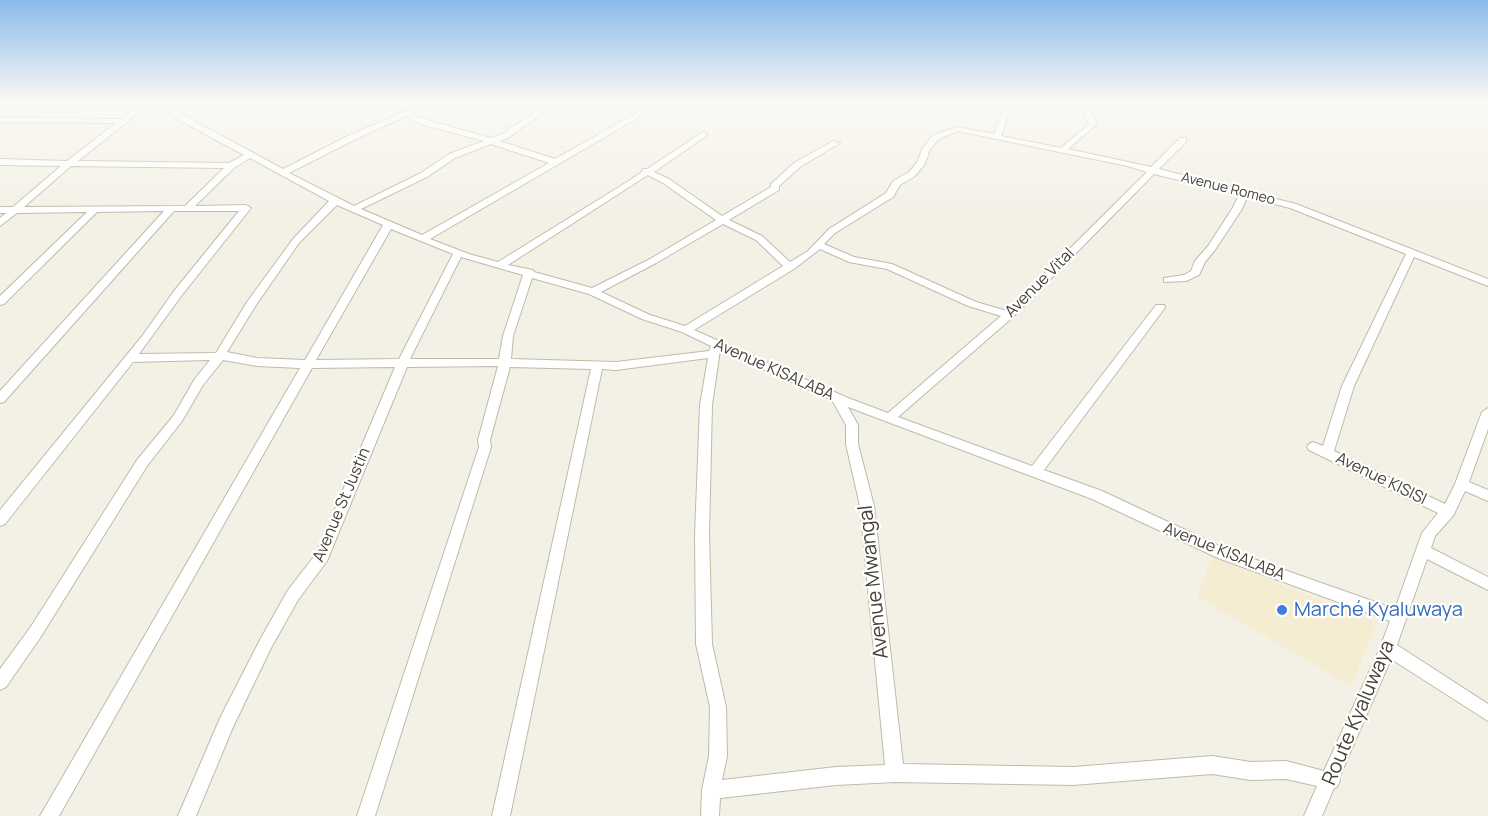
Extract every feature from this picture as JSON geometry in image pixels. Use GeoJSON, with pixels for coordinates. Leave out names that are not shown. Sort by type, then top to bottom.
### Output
{"type":"FeatureCollection","features":[{"type":"Feature","properties":{"kind":"street"},"geometry":{"type":"LineString","coordinates":[[0,223],[99,140]]}},
{"type":"Feature","properties":{"kind":"street","name":"Avenue KISALABA"},"geometry":{"type":"LineString","coordinates":[[224,140],[334,201],[422,239],[458,253],[593,292],[646,316],[686,330],[715,349],[888,418],[1097,495],[1223,554],[1399,617]]}},
{"type":"Feature","properties":{"kind":"street"},"geometry":{"type":"LineString","coordinates":[[284,172],[347,140]]}},
{"type":"Feature","properties":{"kind":"street"},"geometry":{"type":"LineString","coordinates":[[489,140],[555,162]]}},
{"type":"Feature","properties":{"kind":"street"},"geometry":{"type":"LineString","coordinates":[[422,239],[594,140]]}},
{"type":"Feature","properties":{"kind":"street"},"geometry":{"type":"LineString","coordinates":[[502,264],[693,140]]}},
{"type":"Feature","properties":{"kind":"street","name":"Avenue Romeo"},"geometry":{"type":"LineString","coordinates":[[820,246],[832,231],[890,195],[896,183],[912,174],[922,162],[926,149],[933,140]]}},
{"type":"Feature","properties":{"kind":"street","name":"Avenue Romeo"},"geometry":{"type":"LineString","coordinates":[[1016,140],[1151,170],[1304,209],[1488,284]]}},
{"type":"Feature","properties":{"kind":"street"},"geometry":{"type":"LineString","coordinates":[[1063,150],[1075,140]]}},
{"type":"Feature","properties":{"kind":"street","name":"Avenue Vital"},"geometry":{"type":"LineString","coordinates":[[888,418],[1009,315],[1183,140]]}},
{"type":"Feature","properties":{"kind":"street"},"geometry":{"type":"LineString","coordinates":[[354,209],[424,175],[452,156],[492,141]]}},
{"type":"Feature","properties":{"kind":"street"},"geometry":{"type":"LineString","coordinates":[[593,292],[776,188],[774,186],[797,165],[836,143]]}},
{"type":"Feature","properties":{"kind":"street"},"geometry":{"type":"LineString","coordinates":[[187,209],[231,166],[251,154]]}},
{"type":"Feature","properties":{"kind":"street"},"geometry":{"type":"LineString","coordinates":[[0,162],[231,166]]}},
{"type":"Feature","properties":{"kind":"street"},"geometry":{"type":"LineString","coordinates":[[646,171],[666,181],[704,210],[759,238],[790,267]]}},
{"type":"Feature","properties":{"kind":"street"},"geometry":{"type":"LineString","coordinates":[[1167,280],[1186,278],[1195,273],[1200,261],[1212,248],[1238,209],[1244,194]]}},
{"type":"Feature","properties":{"kind":"street"},"geometry":{"type":"LineString","coordinates":[[0,682],[35,633],[142,463],[178,418],[198,382],[219,357],[296,241],[334,201]]}},
{"type":"Feature","properties":{"kind":"street"},"geometry":{"type":"LineString","coordinates":[[0,210],[246,208],[0,520]]}},
{"type":"Feature","properties":{"kind":"street"},"geometry":{"type":"LineString","coordinates":[[0,399],[171,209]]}},
{"type":"Feature","properties":{"kind":"street"},"geometry":{"type":"LineString","coordinates":[[0,302],[94,210]]}},
{"type":"Feature","properties":{"kind":"street"},"geometry":{"type":"LineString","coordinates":[[50,816],[388,225]]}},
{"type":"Feature","properties":{"kind":"street"},"geometry":{"type":"LineString","coordinates":[[686,330],[790,267],[820,246],[852,260],[889,266],[972,304],[1009,315]]}},
{"type":"Feature","properties":{"kind":"street"},"geometry":{"type":"LineString","coordinates":[[1327,453],[1348,386],[1412,252]]}},
{"type":"Feature","properties":{"kind":"street","name":"Avenue St Justin"},"geometry":{"type":"LineString","coordinates":[[187,816],[227,722],[266,644],[293,595],[322,557],[403,362],[458,253]]}},
{"type":"Feature","properties":{"kind":"street"},"geometry":{"type":"LineString","coordinates":[[366,816],[485,447],[484,440],[505,362],[516,307],[529,272]]}},
{"type":"Feature","properties":{"kind":"street"},"geometry":{"type":"LineString","coordinates":[[1035,472],[1160,308]]}},
{"type":"Feature","properties":{"kind":"street"},"geometry":{"type":"LineString","coordinates":[[130,357],[228,356],[257,362],[505,362],[598,366],[639,365],[715,349],[706,405],[702,535],[704,644],[718,707],[718,756],[711,790],[710,816]]}},
{"type":"Feature","properties":{"kind":"street"},"geometry":{"type":"LineString","coordinates":[[501,816],[598,366]]}},
{"type":"Feature","properties":{"kind":"street","name":"Avenue Mwangal"},"geometry":{"type":"LineString","coordinates":[[836,397],[852,425],[852,444],[867,506],[895,772]]}},
{"type":"Feature","properties":{"kind":"street","name":"Route Kyaluwaya"},"geometry":{"type":"LineString","coordinates":[[1313,816],[1331,781],[1389,648],[1422,549],[1429,533],[1448,512],[1462,484],[1486,428],[1488,412]]}},
{"type":"Feature","properties":{"kind":"street","name":"Avenue KISISI"},"geometry":{"type":"LineString","coordinates":[[1313,447],[1448,512]]}},
{"type":"Feature","properties":{"kind":"street"},"geometry":{"type":"LineString","coordinates":[[1462,484],[1488,496]]}},
{"type":"Feature","properties":{"kind":"street"},"geometry":{"type":"LineString","coordinates":[[1422,549],[1488,584]]}},
{"type":"Feature","properties":{"kind":"street"},"geometry":{"type":"LineString","coordinates":[[1389,648],[1488,713]]}},
{"type":"Feature","properties":{"kind":"street"},"geometry":{"type":"LineString","coordinates":[[711,790],[895,772],[1073,777],[1212,765],[1251,771],[1286,770],[1331,781]]}},
{"type":"Feature","properties":{"kind":"shaded area","name":"Marché Kyaluwaya"},"geometry":{"type":"Polygon","coordinates":[[[1212,556],[1377,623],[1351,686],[1197,597],[1212,556]]]}},
{"type":"Feature","properties":{"kind":"place","name":"Marché Kyaluwaya"},"geometry":{"type":"Point","coordinates":[1282,610]}}]}
